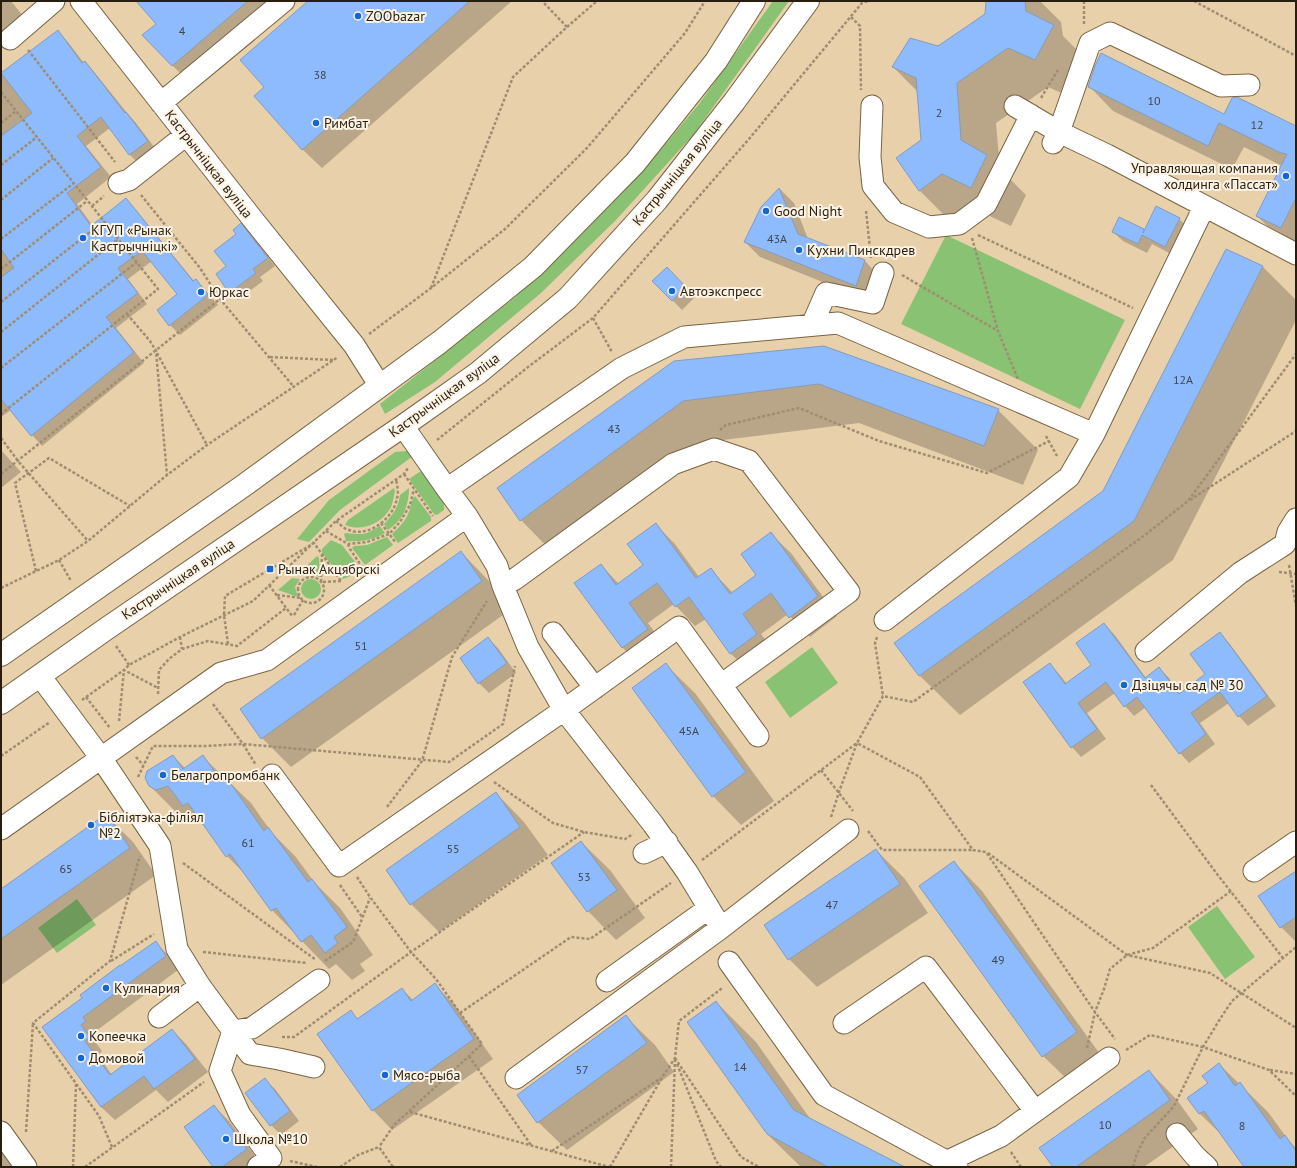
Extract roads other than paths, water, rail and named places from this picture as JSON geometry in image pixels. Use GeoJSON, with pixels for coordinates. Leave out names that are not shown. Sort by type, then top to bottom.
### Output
{"type":"FeatureCollection","features":[{"type":"Feature","properties":{"kind":"main road"},"geometry":{"type":"LineString","coordinates":[[1,655],[246,484],[440,342],[533,267],[635,163],[716,61],[754,1]]}},
{"type":"Feature","properties":{"kind":"main road","name":"Кастрычніцкая вуліца"},"geometry":{"type":"LineString","coordinates":[[1,703],[150,598],[478,373],[568,298],[657,200],[734,102],[808,1]]}},
{"type":"Feature","properties":{"kind":"street"},"geometry":{"type":"LineString","coordinates":[[10,39],[54,1]]}},
{"type":"Feature","properties":{"kind":"street","name":"Кастрычніцкая вуліца"},"geometry":{"type":"LineString","coordinates":[[81,1],[186,136],[354,345],[380,386]]}},
{"type":"Feature","properties":{"kind":"street"},"geometry":{"type":"LineString","coordinates":[[161,103],[284,1]]}},
{"type":"Feature","properties":{"kind":"street"},"geometry":{"type":"LineString","coordinates":[[1056,138],[1090,43],[1110,33],[1221,86],[1249,85]]}},
{"type":"Feature","properties":{"kind":"street"},"geometry":{"type":"LineString","coordinates":[[866,102],[873,186],[894,212],[929,227],[964,228],[986,204],[1023,110],[1056,138],[1104,162],[1204,207],[1296,254]]}},
{"type":"Feature","properties":{"kind":"street"},"geometry":{"type":"LineString","coordinates":[[119,183],[129,180],[186,136]]}},
{"type":"Feature","properties":{"kind":"street"},"geometry":{"type":"LineString","coordinates":[[885,620],[1069,477],[1094,434],[1204,207]]}},
{"type":"Feature","properties":{"kind":"street"},"geometry":{"type":"LineString","coordinates":[[812,325],[826,293],[873,303],[886,269]]}},
{"type":"Feature","properties":{"kind":"street"},"geometry":{"type":"LineString","coordinates":[[447,489],[622,368],[684,337],[812,325],[838,323],[1094,434]]}},
{"type":"Feature","properties":{"kind":"street"},"geometry":{"type":"LineString","coordinates":[[402,426],[467,516],[497,566],[496,592],[564,710],[666,842],[687,872],[721,928]]}},
{"type":"Feature","properties":{"kind":"street"},"geometry":{"type":"LineString","coordinates":[[496,592],[673,464],[714,449],[749,461],[849,592],[721,685]]}},
{"type":"Feature","properties":{"kind":"street"},"geometry":{"type":"LineString","coordinates":[[1,829],[221,673],[267,660],[299,625],[352,598],[467,516]]}},
{"type":"Feature","properties":{"kind":"street"},"geometry":{"type":"LineString","coordinates":[[1146,651],[1240,573],[1285,544],[1288,532],[1296,520]]}},
{"type":"Feature","properties":{"kind":"street"},"geometry":{"type":"LineString","coordinates":[[272,775],[339,866],[564,710],[679,627],[758,736]]}},
{"type":"Feature","properties":{"kind":"street"},"geometry":{"type":"LineString","coordinates":[[553,633],[595,688]]}},
{"type":"Feature","properties":{"kind":"street"},"geometry":{"type":"LineString","coordinates":[[40,676],[102,758],[160,846],[177,949],[200,986],[250,1054],[314,1067]]}},
{"type":"Feature","properties":{"kind":"street"},"geometry":{"type":"LineString","coordinates":[[516,1078],[721,928],[856,824]]}},
{"type":"Feature","properties":{"kind":"street"},"geometry":{"type":"LineString","coordinates":[[644,853],[666,842]]}},
{"type":"Feature","properties":{"kind":"street"},"geometry":{"type":"LineString","coordinates":[[1254,871],[1296,842]]}},
{"type":"Feature","properties":{"kind":"street"},"geometry":{"type":"LineString","coordinates":[[607,981],[709,908]]}},
{"type":"Feature","properties":{"kind":"street"},"geometry":{"type":"LineString","coordinates":[[729,962],[824,1095],[952,1164],[1001,1136],[1081,1079],[1116,1050]]}},
{"type":"Feature","properties":{"kind":"street"},"geometry":{"type":"LineString","coordinates":[[844,1023],[926,966],[1035,1111]]}},
{"type":"Feature","properties":{"kind":"street"},"geometry":{"type":"LineString","coordinates":[[232,1031],[252,1028],[316,972]]}},
{"type":"Feature","properties":{"kind":"street"},"geometry":{"type":"LineString","coordinates":[[159,1016],[200,986]]}},
{"type":"Feature","properties":{"kind":"street"},"geometry":{"type":"LineString","coordinates":[[232,1031],[220,1071],[264,1162]]}},
{"type":"Feature","properties":{"kind":"street"},"geometry":{"type":"LineString","coordinates":[[1,1132],[26,1167]]}},
{"type":"Feature","properties":{"kind":"street"},"geometry":{"type":"LineString","coordinates":[[1178,1134],[1194,1156],[1207,1167]]}},
{"type":"Feature","properties":{"kind":"place","name":"ZOObazar"},"geometry":{"type":"Point","coordinates":[358,16]}},
{"type":"Feature","properties":{"kind":"place","name":"Римбат"},"geometry":{"type":"Point","coordinates":[316,123]}},
{"type":"Feature","properties":{"kind":"place","name":"Управляющая компания холдинга «Пассат»"},"geometry":{"type":"Point","coordinates":[1286,176]}},
{"type":"Feature","properties":{"kind":"place","name":"Good Night"},"geometry":{"type":"Point","coordinates":[766,211]}},
{"type":"Feature","properties":{"kind":"place","name":"КГУП «Рынак Кастрычніцкі»"},"geometry":{"type":"Point","coordinates":[83,238]}},
{"type":"Feature","properties":{"kind":"place","name":"Кухни Пинскдрев"},"geometry":{"type":"Point","coordinates":[799,250]}},
{"type":"Feature","properties":{"kind":"place","name":"Автоэкспресс"},"geometry":{"type":"Point","coordinates":[672,291]}},
{"type":"Feature","properties":{"kind":"place","name":"Юркас"},"geometry":{"type":"Point","coordinates":[201,292]}},
{"type":"Feature","properties":{"kind":"place","name":"Рынак Акцябрскі"},"geometry":{"type":"Point","coordinates":[270,569]}},
{"type":"Feature","properties":{"kind":"place","name":"Дзіцячы сад № 30"},"geometry":{"type":"Point","coordinates":[1124,685]}},
{"type":"Feature","properties":{"kind":"place","name":"Белагропромбанк"},"geometry":{"type":"Point","coordinates":[163,775]}},
{"type":"Feature","properties":{"kind":"place","name":"Бібліятэка-філіял №2"},"geometry":{"type":"Point","coordinates":[91,825]}},
{"type":"Feature","properties":{"kind":"place","name":"Кулинария"},"geometry":{"type":"Point","coordinates":[106,988]}},
{"type":"Feature","properties":{"kind":"place","name":"Копеечка"},"geometry":{"type":"Point","coordinates":[81,1036]}},
{"type":"Feature","properties":{"kind":"place","name":"Домовой"},"geometry":{"type":"Point","coordinates":[81,1058]}},
{"type":"Feature","properties":{"kind":"place","name":"Мясо-рыба"},"geometry":{"type":"Point","coordinates":[385,1075]}},
{"type":"Feature","properties":{"kind":"place","name":"Школа №10"},"geometry":{"type":"Point","coordinates":[226,1139]}}]}
